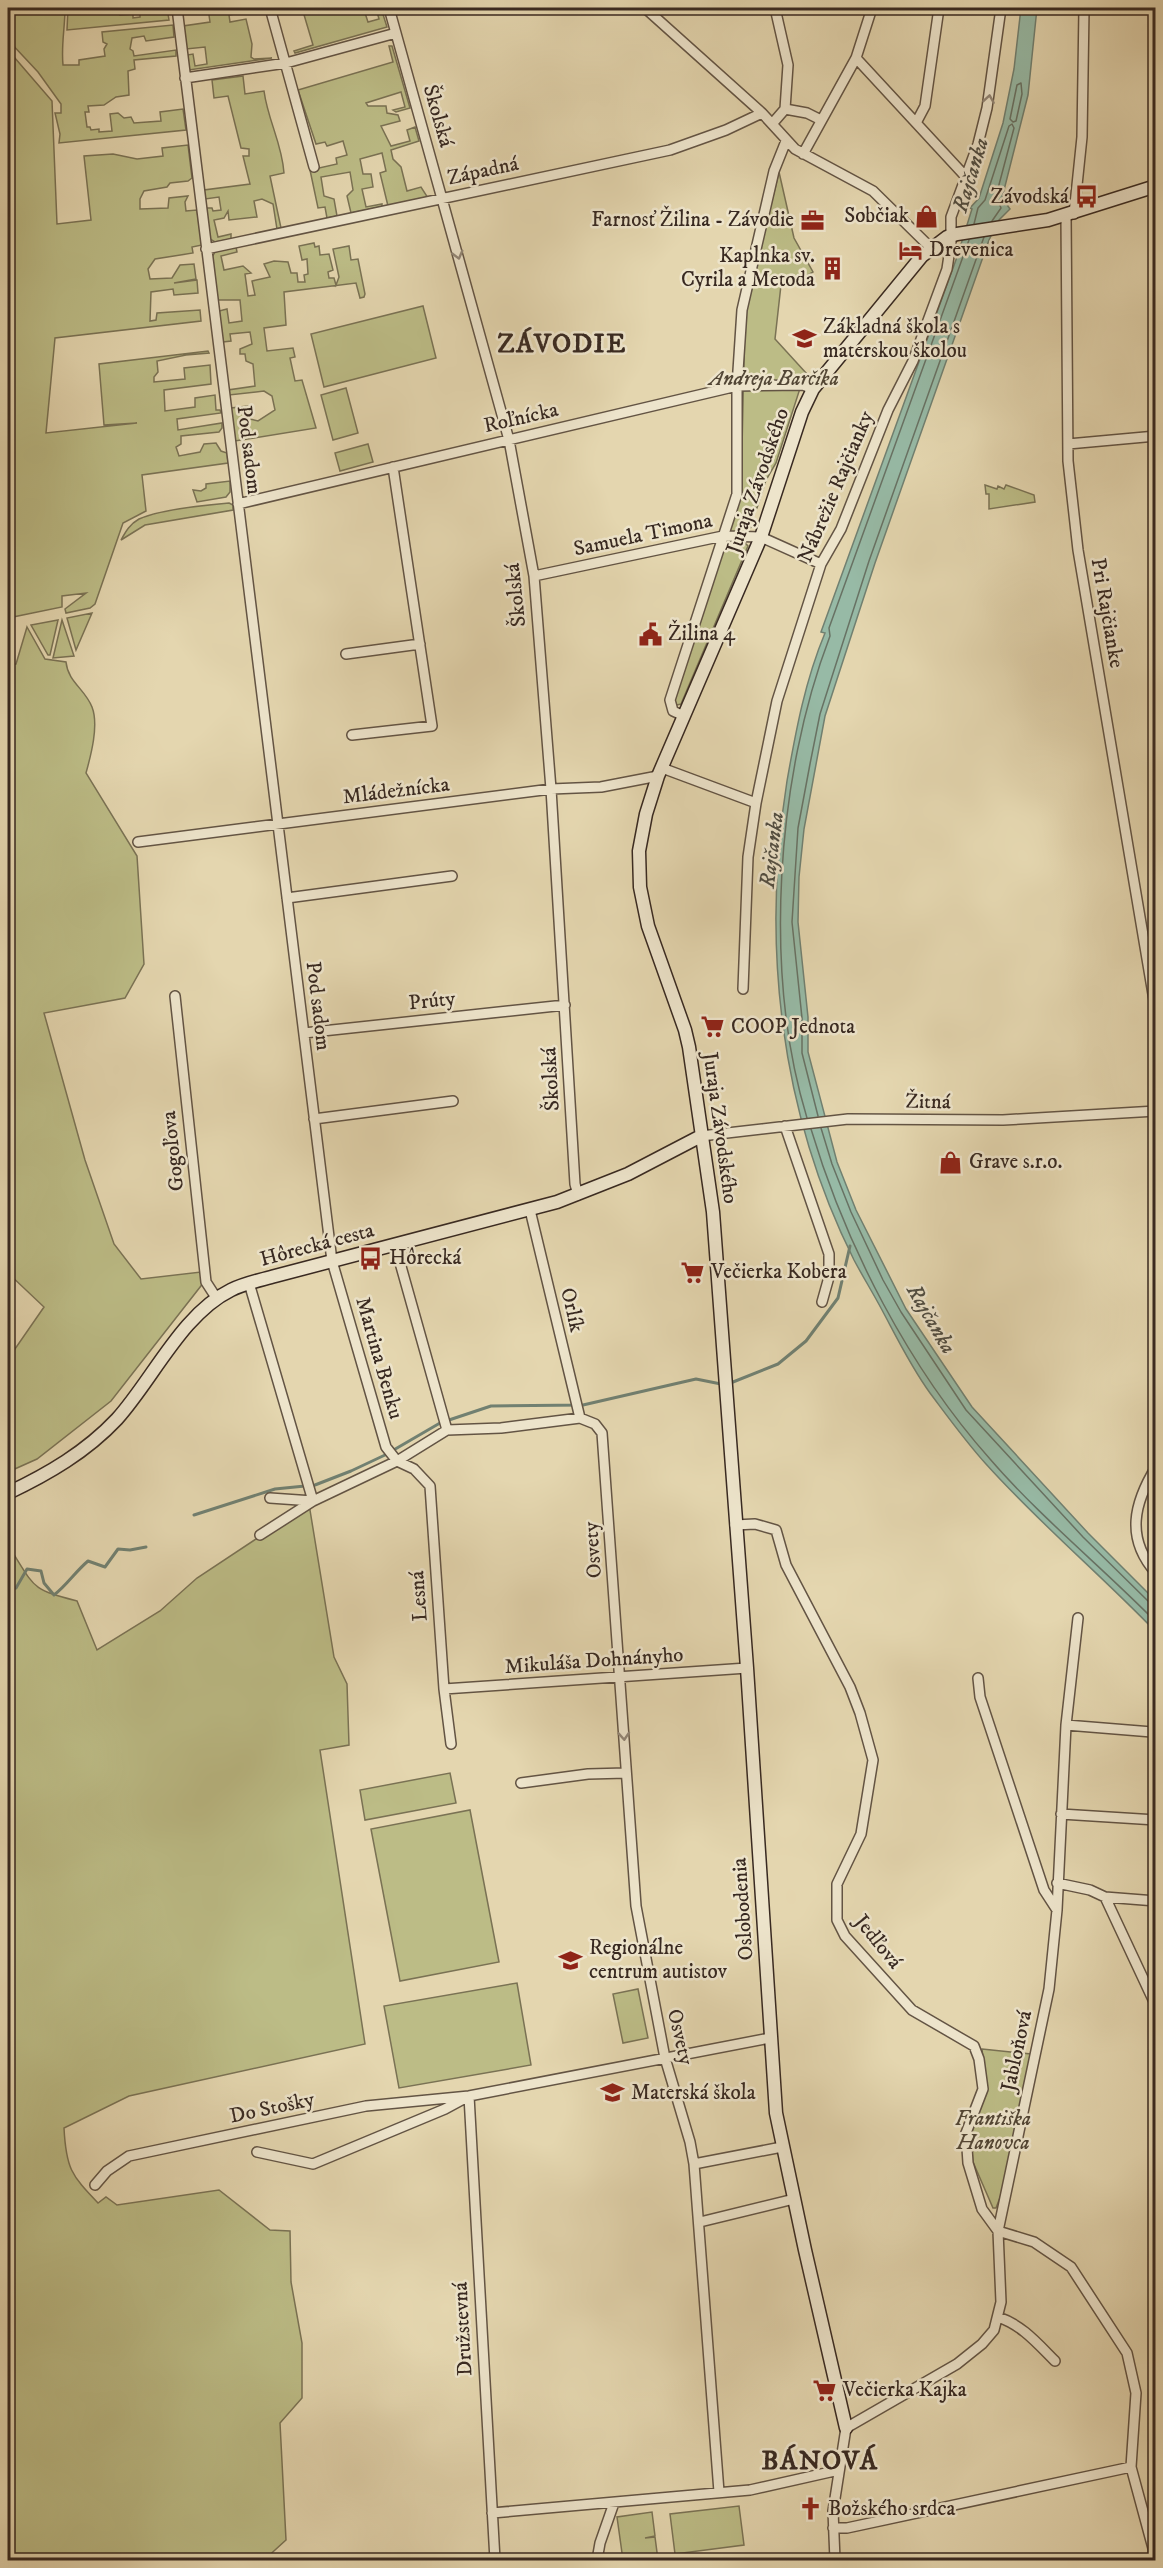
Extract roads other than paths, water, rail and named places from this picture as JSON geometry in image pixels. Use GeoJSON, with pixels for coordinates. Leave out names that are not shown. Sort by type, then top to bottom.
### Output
{"type":"FeatureCollection","features":[{"type":"Feature","properties":{"kind":"street","name":"Pod sadom"},"geometry":{"type":"LineString","coordinates":[[177,8],[332,1261]]}},
{"type":"Feature","properties":{"kind":"street"},"geometry":{"type":"LineString","coordinates":[[270,8],[314,167]]}},
{"type":"Feature","properties":{"kind":"street","name":"Školská"},"geometry":{"type":"LineString","coordinates":[[389,8],[509,440],[534,576],[551,789],[575,1184],[578,1195]]}},
{"type":"Feature","properties":{"kind":"street"},"geometry":{"type":"LineString","coordinates":[[645,8],[762,113],[786,141],[803,154],[873,191],[931,248]]}},
{"type":"Feature","properties":{"kind":"street"},"geometry":{"type":"LineString","coordinates":[[772,124],[785,109],[788,65],[775,8]]}},
{"type":"Feature","properties":{"kind":"street"},"geometry":{"type":"LineString","coordinates":[[803,154],[856,58],[872,8]]}},
{"type":"Feature","properties":{"kind":"street"},"geometry":{"type":"LineString","coordinates":[[916,123],[925,106],[939,8]]}},
{"type":"Feature","properties":{"kind":"street","name":"Nábrežie Rajčianky"},"geometry":{"type":"LineString","coordinates":[[742,989],[748,857],[756,803],[777,701],[821,564],[841,529],[888,410],[913,361],[947,268],[955,234],[951,217],[987,108],[1001,8]]}},
{"type":"Feature","properties":{"kind":"street","name":"Pri Rajčianke"},"geometry":{"type":"LineString","coordinates":[[1084,9],[1082,137],[1070,215],[1069,477],[1077,539],[1155,1012]]}},
{"type":"Feature","properties":{"kind":"street"},"geometry":{"type":"LineString","coordinates":[[185,78],[285,63],[396,33]]}},
{"type":"Feature","properties":{"kind":"street"},"geometry":{"type":"LineString","coordinates":[[856,58],[966,177]]}},
{"type":"Feature","properties":{"kind":"street"},"geometry":{"type":"LineString","coordinates":[[785,109],[807,113],[821,120]]}},
{"type":"Feature","properties":{"kind":"street","name":"Západná"},"geometry":{"type":"LineString","coordinates":[[206,249],[670,150],[726,130],[762,113]]}},
{"type":"Feature","properties":{"kind":"street","name":"Juraja Závodského"},"geometry":{"type":"LineString","coordinates":[[684,716],[673,711],[670,700],[736,494],[737,386],[742,310],[774,171],[786,141]]}},
{"type":"Feature","properties":{"kind":"street"},"geometry":{"type":"LineString","coordinates":[[955,234],[1003,228],[1070,215],[1155,186]]}},
{"type":"Feature","properties":{"kind":"street","name":"Juraja Závodského"},"geometry":{"type":"LineString","coordinates":[[726,1385],[713,1212],[685,1030],[654,945],[640,887],[641,832],[660,772],[761,537],[802,412],[813,389],[889,294],[931,248],[955,234]]}},
{"type":"Feature","properties":{"kind":"street","name":"Roľnícka"},"geometry":{"type":"LineString","coordinates":[[238,504],[737,386],[803,385],[813,389]]}},
{"type":"Feature","properties":{"kind":"street"},"geometry":{"type":"LineString","coordinates":[[1068,444],[1155,436]]}},
{"type":"Feature","properties":{"kind":"street"},"geometry":{"type":"LineString","coordinates":[[352,735],[432,726],[393,467]]}},
{"type":"Feature","properties":{"kind":"street","name":"Samuela Timona"},"geometry":{"type":"LineString","coordinates":[[534,576],[723,536],[761,537]]}},
{"type":"Feature","properties":{"kind":"street"},"geometry":{"type":"LineString","coordinates":[[761,537],[821,564]]}},
{"type":"Feature","properties":{"kind":"street"},"geometry":{"type":"LineString","coordinates":[[346,654],[420,644]]}},
{"type":"Feature","properties":{"kind":"street"},"geometry":{"type":"LineString","coordinates":[[660,772],[756,803]]}},
{"type":"Feature","properties":{"kind":"street","name":"Mládežnícka"},"geometry":{"type":"LineString","coordinates":[[138,842],[551,789],[601,787],[660,772]]}},
{"type":"Feature","properties":{"kind":"street"},"geometry":{"type":"LineString","coordinates":[[287,898],[452,876]]}},
{"type":"Feature","properties":{"kind":"street","name":"Gogoľova"},"geometry":{"type":"LineString","coordinates":[[175,996],[206,1282],[217,1299]]}},
{"type":"Feature","properties":{"kind":"street","name":"Prúty"},"geometry":{"type":"LineString","coordinates":[[304,1033],[565,1005]]}},
{"type":"Feature","properties":{"kind":"street"},"geometry":{"type":"LineString","coordinates":[[314,1119],[453,1101]]}},
{"type":"Feature","properties":{"kind":"street","name":"Žitná"},"geometry":{"type":"LineString","coordinates":[[701,1136],[838,1120],[1003,1120],[1155,1111]]}},
{"type":"Feature","properties":{"kind":"street"},"geometry":{"type":"LineString","coordinates":[[789,1125],[829,1254],[829,1277],[822,1302]]}},
{"type":"Feature","properties":{"kind":"street","name":"Hôrecká cesta"},"geometry":{"type":"LineString","coordinates":[[8,1493],[60,1466],[86,1448],[116,1420],[189,1323],[217,1299],[249,1283],[530,1210],[578,1195],[628,1174],[701,1136]]}},
{"type":"Feature","properties":{"kind":"street","name":"Orlík"},"geometry":{"type":"LineString","coordinates":[[530,1210],[578,1409]]}},
{"type":"Feature","properties":{"kind":"street"},"geometry":{"type":"LineString","coordinates":[[395,1245],[445,1424]]}},
{"type":"Feature","properties":{"kind":"street","name":"Martina Benku"},"geometry":{"type":"LineString","coordinates":[[332,1261],[391,1455]]}},
{"type":"Feature","properties":{"kind":"street"},"geometry":{"type":"LineString","coordinates":[[249,1283],[313,1501]]}},
{"type":"Feature","properties":{"kind":"street","name":"Oslobodenia"},"geometry":{"type":"LineString","coordinates":[[726,1385],[776,2113],[846,2428]]}},
{"type":"Feature","properties":{"kind":"street"},"geometry":{"type":"LineString","coordinates":[[260,1535],[313,1501],[445,1424],[501,1428],[578,1409]]}},
{"type":"Feature","properties":{"kind":"street","name":"Osvety"},"geometry":{"type":"LineString","coordinates":[[578,1409],[602,1433],[637,1914],[665,2058],[690,2142],[694,2164],[719,2492]]}},
{"type":"Feature","properties":{"kind":"street","name":"Lesná"},"geometry":{"type":"LineString","coordinates":[[391,1455],[414,1469],[430,1486],[444,1689],[451,1744]]}},
{"type":"Feature","properties":{"kind":"street"},"geometry":{"type":"LineString","coordinates":[[1155,1467],[1138,1502],[1135,1517],[1140,1545],[1155,1573]]}},
{"type":"Feature","properties":{"kind":"street"},"geometry":{"type":"LineString","coordinates":[[270,1498],[313,1501]]}},
{"type":"Feature","properties":{"kind":"street","name":"Jedľová"},"geometry":{"type":"LineString","coordinates":[[735,1525],[755,1524],[776,1530],[786,1565],[850,1687],[860,1713],[873,1760],[861,1834],[837,1884],[837,1920],[845,1936],[912,2010],[974,2046],[979,2059],[983,2090],[966,2133],[968,2163],[982,2209],[998,2231]]}},
{"type":"Feature","properties":{"kind":"street","name":"Jabloňová"},"geometry":{"type":"LineString","coordinates":[[998,2231],[1008,2193],[1021,2115],[1049,1989],[1057,1910],[1066,1725],[1078,1617]]}},
{"type":"Feature","properties":{"kind":"street","name":"Mikuláša Dohnányho"},"geometry":{"type":"LineString","coordinates":[[444,1689],[747,1668]]}},
{"type":"Feature","properties":{"kind":"street"},"geometry":{"type":"LineString","coordinates":[[978,1678],[980,1696],[1044,1890],[1057,1910]]}},
{"type":"Feature","properties":{"kind":"street"},"geometry":{"type":"LineString","coordinates":[[1066,1725],[1152,1732]]}},
{"type":"Feature","properties":{"kind":"street"},"geometry":{"type":"LineString","coordinates":[[521,1783],[588,1774],[626,1773]]}},
{"type":"Feature","properties":{"kind":"street"},"geometry":{"type":"LineString","coordinates":[[1061,1814],[1155,1820]]}},
{"type":"Feature","properties":{"kind":"street"},"geometry":{"type":"LineString","coordinates":[[1057,1883],[1090,1890],[1105,1898],[1155,1901]]}},
{"type":"Feature","properties":{"kind":"street"},"geometry":{"type":"LineString","coordinates":[[1105,1898],[1155,2006]]}},
{"type":"Feature","properties":{"kind":"street","name":"Do Stošky"},"geometry":{"type":"LineString","coordinates":[[95,2185],[107,2171],[129,2156],[366,2106],[469,2096],[770,2038]]}},
{"type":"Feature","properties":{"kind":"street","name":"Do Stošky"},"geometry":{"type":"LineString","coordinates":[[257,2152],[313,2164],[446,2109],[469,2096]]}},
{"type":"Feature","properties":{"kind":"street","name":"Družstevná"},"geometry":{"type":"LineString","coordinates":[[469,2096],[495,2560]]}},
{"type":"Feature","properties":{"kind":"street"},"geometry":{"type":"LineString","coordinates":[[694,2164],[782,2147]]}},
{"type":"Feature","properties":{"kind":"street"},"geometry":{"type":"LineString","coordinates":[[700,2222],[794,2199]]}},
{"type":"Feature","properties":{"kind":"street"},"geometry":{"type":"LineString","coordinates":[[836,2560],[833,2528],[846,2428],[957,2364],[982,2344],[994,2330],[1001,2302],[998,2231],[1034,2242],[1071,2267],[1121,2341],[1131,2366],[1136,2392],[1131,2467],[1153,2553]]}},
{"type":"Feature","properties":{"kind":"street"},"geometry":{"type":"LineString","coordinates":[[998,2317],[1012,2321],[1025,2331],[1054,2361]]}},
{"type":"Feature","properties":{"kind":"street"},"geometry":{"type":"LineString","coordinates":[[833,2528],[847,2528],[1131,2467]]}},
{"type":"Feature","properties":{"kind":"street"},"geometry":{"type":"LineString","coordinates":[[492,2513],[750,2490],[839,2470]]}},
{"type":"Feature","properties":{"kind":"street"},"geometry":{"type":"LineString","coordinates":[[597,2560],[600,2543],[614,2503]]}},
{"type":"Feature","properties":{"kind":"water"},"geometry":{"type":"Polygon","coordinates":[[[1021,8],[1037,8],[1028,95],[1002,198],[1010,209],[999,220],[989,240],[875,563],[825,716],[804,829],[799,877],[798,922],[808,1017],[808,1052],[837,1162],[856,1210],[906,1309],[972,1407],[1088,1533],[1155,1600],[1155,1631],[986,1464],[930,1393],[910,1363],[854,1260],[829,1204],[809,1146],[793,1086],[783,1026],[777,965],[776,904],[779,842],[787,781],[807,687],[825,633],[821,632],[957,257],[972,209],[970,208],[979,198],[1003,123],[1014,69],[1021,8]]]}},
{"type":"Feature","properties":{"kind":"waterway"},"geometry":{"type":"LineString","coordinates":[[728,1384],[778,1364],[806,1341],[838,1298],[850,1246]]}},
{"type":"Feature","properties":{"kind":"waterway"},"geometry":{"type":"LineString","coordinates":[[194,1515],[275,1489],[315,1485],[385,1455],[440,1423],[491,1406],[583,1405],[696,1379],[721,1384]]}},
{"type":"Feature","properties":{"kind":"waterway"},"geometry":{"type":"LineString","coordinates":[[8,1589],[16,1588],[27,1569],[41,1571],[44,1583],[54,1595],[88,1561],[105,1567],[118,1549],[130,1550],[146,1547]]}},
{"type":"Feature","properties":{"kind":"place","name":"Závodská"},"geometry":{"type":"Point","coordinates":[1087,197]}},
{"type":"Feature","properties":{"kind":"place","name":"Sobčiak"},"geometry":{"type":"Point","coordinates":[927,216]}},
{"type":"Feature","properties":{"kind":"place","name":"Farnosť Žilina - Závodie"},"geometry":{"type":"Point","coordinates":[812,220]}},
{"type":"Feature","properties":{"kind":"place","name":"Drevenica"},"geometry":{"type":"Point","coordinates":[911,250]}},
{"type":"Feature","properties":{"kind":"place","name":"Kaplnka sv. Cyrila a Metoda"},"geometry":{"type":"Point","coordinates":[833,268]}},
{"type":"Feature","properties":{"kind":"place","name":"Základná škola s materskou školou"},"geometry":{"type":"Point","coordinates":[805,339]}},
{"type":"Feature","properties":{"kind":"place","name":"Žilina 4"},"geometry":{"type":"Point","coordinates":[650,634]}},
{"type":"Feature","properties":{"kind":"place","name":"COOP Jednota"},"geometry":{"type":"Point","coordinates":[713,1027]}},
{"type":"Feature","properties":{"kind":"place","name":"Grave s.r.o."},"geometry":{"type":"Point","coordinates":[951,1162]}},
{"type":"Feature","properties":{"kind":"place","name":"Hôrecká"},"geometry":{"type":"Point","coordinates":[371,1258]}},
{"type":"Feature","properties":{"kind":"place","name":"Večierka Kobera"},"geometry":{"type":"Point","coordinates":[693,1272]}},
{"type":"Feature","properties":{"kind":"place","name":"Regionálne centrum autistov"},"geometry":{"type":"Point","coordinates":[571,1960]}},
{"type":"Feature","properties":{"kind":"place","name":"Materská škola"},"geometry":{"type":"Point","coordinates":[613,2093]}},
{"type":"Feature","properties":{"kind":"place","name":"Večierka Kajka"},"geometry":{"type":"Point","coordinates":[825,2390]}},
{"type":"Feature","properties":{"kind":"place","name":"Božského srdca"},"geometry":{"type":"Point","coordinates":[810,2509]}},
{"type":"Feature","properties":{"kind":"district","name":"ZÁVODIE"},"geometry":{"type":"Point","coordinates":[562,344]}},
{"type":"Feature","properties":{"kind":"district","name":"BÁNOVÁ"},"geometry":{"type":"Point","coordinates":[820,2461]}},
{"type":"Feature","properties":{"kind":"water label","name":"Rajčanka"},"geometry":{"type":"Point","coordinates":[971,175]}},
{"type":"Feature","properties":{"kind":"water label","name":"Rajčanka"},"geometry":{"type":"Point","coordinates":[772,850]}},
{"type":"Feature","properties":{"kind":"water label","name":"Rajčanka"},"geometry":{"type":"Point","coordinates":[931,1319]}},
{"type":"Feature","properties":{"kind":"park label","name":"Andreja Barčíka"},"geometry":{"type":"Point","coordinates":[774,379]}},
{"type":"Feature","properties":{"kind":"park label","name":"Františka Hanovca"},"geometry":{"type":"Point","coordinates":[993,2131]}}]}
